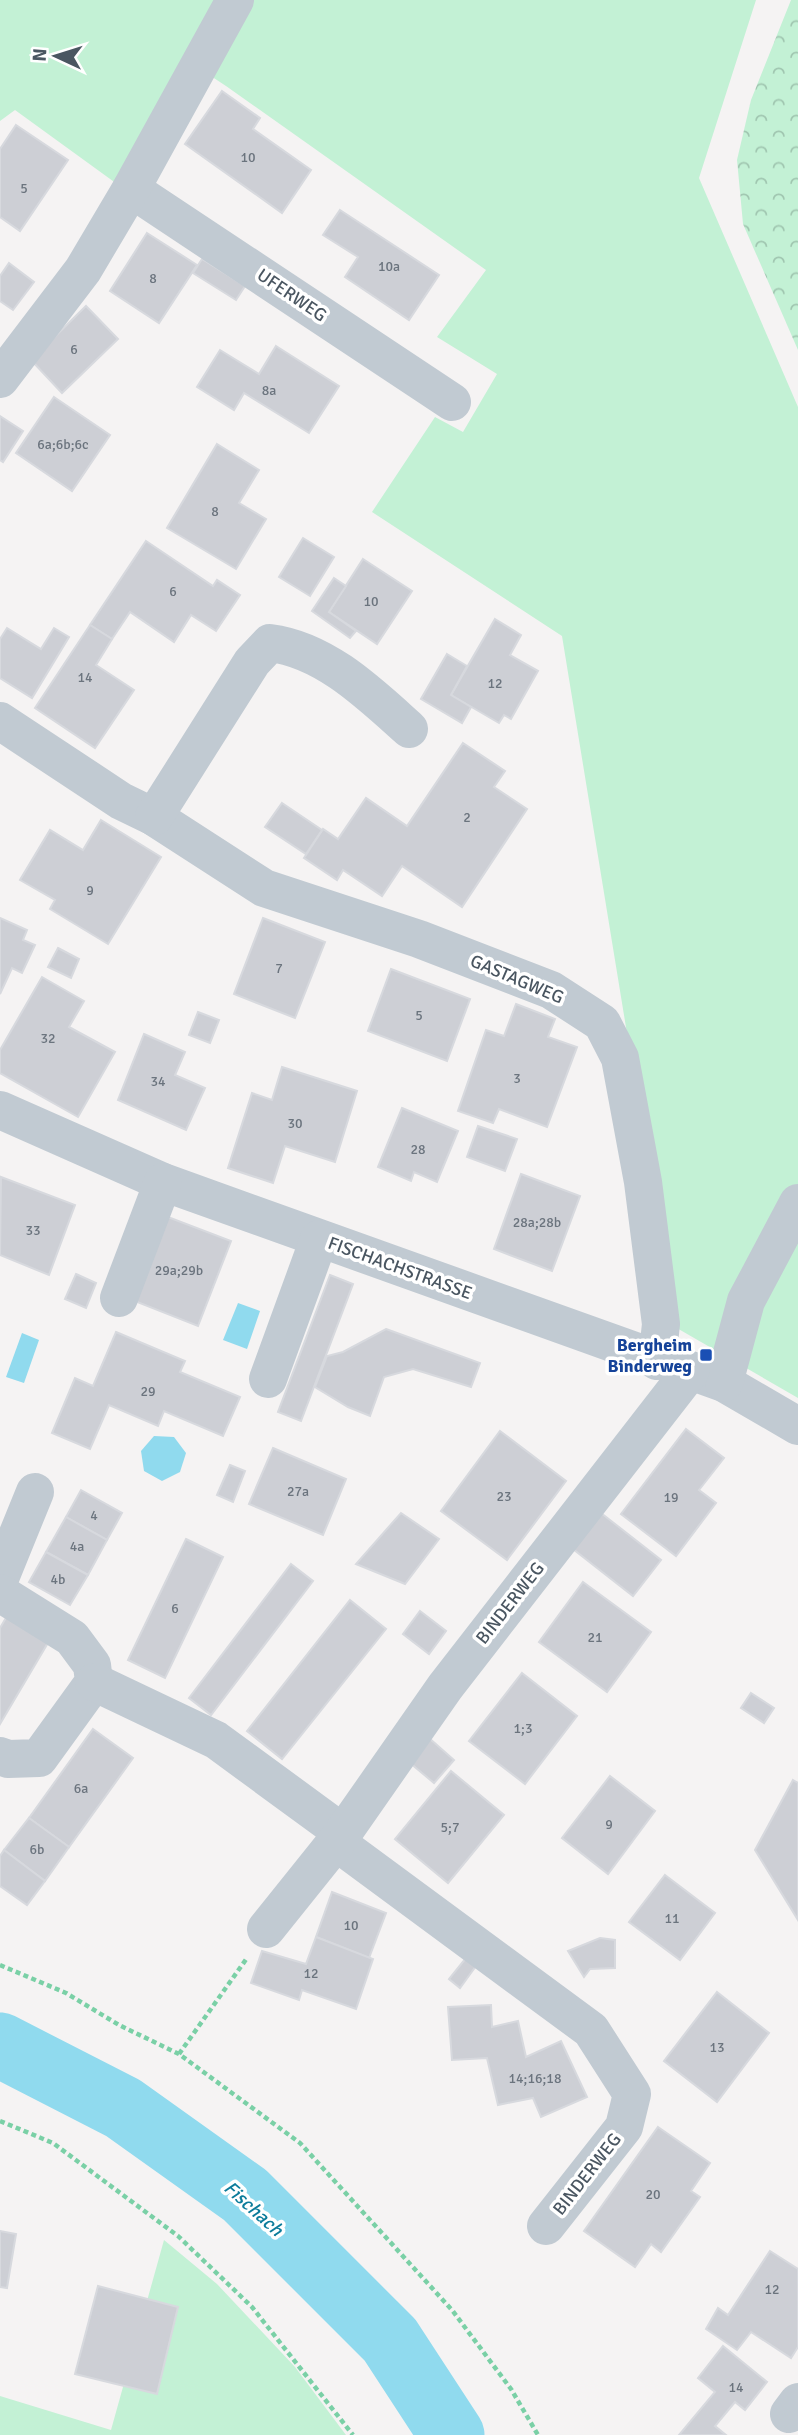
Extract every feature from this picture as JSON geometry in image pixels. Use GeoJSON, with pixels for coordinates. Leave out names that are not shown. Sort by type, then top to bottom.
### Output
{"type":"FeatureCollection","features":[{"type":"Feature","properties":{"kind":"street"},"geometry":{"type":"LineString","coordinates":[[0,379],[82,270],[131,189],[235,0]]}},
{"type":"Feature","properties":{"kind":"street","name":"UFERWEG"},"geometry":{"type":"LineString","coordinates":[[131,189],[452,402]]}},
{"type":"Feature","properties":{"kind":"street"},"geometry":{"type":"LineString","coordinates":[[154,817],[252,662],[270,643],[304,651],[355,682],[409,729]]}},
{"type":"Feature","properties":{"kind":"street","name":"GASTAGWEG"},"geometry":{"type":"LineString","coordinates":[[0,721],[121,801],[154,817],[264,888],[419,939],[551,990],[602,1023],[620,1058],[643,1182],[662,1324],[691,1372]]}},
{"type":"Feature","properties":{"kind":"street","name":"FISCHACHSTRASSE"},"geometry":{"type":"LineString","coordinates":[[0,1110],[163,1182],[691,1372],[798,1426]]}},
{"type":"Feature","properties":{"kind":"street"},"geometry":{"type":"LineString","coordinates":[[119,1298],[163,1182]]}},
{"type":"Feature","properties":{"kind":"street"},"geometry":{"type":"LineString","coordinates":[[691,1372],[746,1301],[798,1203]]}},
{"type":"Feature","properties":{"kind":"street"},"geometry":{"type":"LineString","coordinates":[[268,1379],[319,1239]]}},
{"type":"Feature","properties":{"kind":"street","name":"BINDERWEG"},"geometry":{"type":"LineString","coordinates":[[266,1929],[340,1837],[445,1687],[691,1372]]}},
{"type":"Feature","properties":{"kind":"street"},"geometry":{"type":"LineString","coordinates":[[0,1578],[35,1492]]}},
{"type":"Feature","properties":{"kind":"street"},"geometry":{"type":"LineString","coordinates":[[0,1593],[72,1638],[92,1665],[94,1682],[39,1758],[8,1759],[0,1756]]}},
{"type":"Feature","properties":{"kind":"street"},"geometry":{"type":"LineString","coordinates":[[94,1682],[216,1740],[340,1837]]}},
{"type":"Feature","properties":{"kind":"street","name":"BINDERWEG"},"geometry":{"type":"LineString","coordinates":[[340,1837],[591,2030],[632,2094],[624,2127],[546,2226]]}},
{"type":"Feature","properties":{"kind":"path"},"geometry":{"type":"LineString","coordinates":[[179,2054],[266,1929]]}},
{"type":"Feature","properties":{"kind":"path"},"geometry":{"type":"LineString","coordinates":[[0,1965],[66,1993],[119,2025],[179,2054],[300,2143],[452,2310],[511,2389],[538,2435]]}},
{"type":"Feature","properties":{"kind":"path"},"geometry":{"type":"LineString","coordinates":[[0,2120],[53,2143],[178,2236],[252,2306],[353,2435]]}},
{"type":"Feature","properties":{"kind":"green space"},"geometry":{"type":"Polygon","coordinates":[[[0,0],[756,0],[699,178],[798,407],[798,1398],[675,1327],[562,636],[372,512],[435,417],[463,432],[497,374],[437,337],[486,270],[188,61],[117,184],[15,110],[0,121],[0,0]]]}},
{"type":"Feature","properties":{"kind":"green space"},"geometry":{"type":"Polygon","coordinates":[[[791,0],[798,0],[798,350],[743,224],[737,160],[751,100],[791,0]]]}},
{"type":"Feature","properties":{"kind":"green space"},"geometry":{"type":"Polygon","coordinates":[[[164,2240],[217,2284],[295,2367],[346,2435],[0,2435],[0,2396],[111,2430],[164,2240]]]}},
{"type":"Feature","properties":{"kind":"water"},"geometry":{"type":"Polygon","coordinates":[[[238,1303],[260,1311],[247,1349],[223,1340],[238,1303]]]}},
{"type":"Feature","properties":{"kind":"water"},"geometry":{"type":"Polygon","coordinates":[[[22,1333],[39,1340],[24,1383],[6,1377],[22,1333]]]}},
{"type":"Feature","properties":{"kind":"water"},"geometry":{"type":"Polygon","coordinates":[[[154,1436],[174,1437],[186,1453],[180,1472],[162,1481],[144,1471],[141,1451],[154,1436]]]}},
{"type":"Feature","properties":{"kind":"building"},"geometry":{"type":"Polygon","coordinates":[[[222,91],[260,118],[253,129],[311,170],[282,213],[185,144],[222,91]]]}},
{"type":"Feature","properties":{"kind":"building"},"geometry":{"type":"Polygon","coordinates":[[[16,125],[68,160],[20,231],[0,217],[0,149],[16,125]]]}},
{"type":"Feature","properties":{"kind":"building"},"geometry":{"type":"Polygon","coordinates":[[[340,210],[439,275],[409,320],[345,277],[358,257],[323,235],[340,210]]]}},
{"type":"Feature","properties":{"kind":"building"},"geometry":{"type":"Polygon","coordinates":[[[147,233],[197,265],[159,323],[110,291],[147,233]]]}},
{"type":"Feature","properties":{"kind":"building"},"geometry":{"type":"Polygon","coordinates":[[[202,259],[245,286],[236,300],[193,273],[202,259]]]}},
{"type":"Feature","properties":{"kind":"building"},"geometry":{"type":"Polygon","coordinates":[[[9,263],[34,282],[13,310],[0,301],[0,276],[9,263]]]}},
{"type":"Feature","properties":{"kind":"building"},"geometry":{"type":"Polygon","coordinates":[[[86,306],[118,339],[62,393],[31,360],[86,306]]]}},
{"type":"Feature","properties":{"kind":"building"},"geometry":{"type":"Polygon","coordinates":[[[276,346],[339,386],[309,433],[244,393],[234,410],[197,387],[220,350],[259,374],[276,346]]]}},
{"type":"Feature","properties":{"kind":"building"},"geometry":{"type":"Polygon","coordinates":[[[54,397],[110,435],[72,491],[16,453],[54,397]]]}},
{"type":"Feature","properties":{"kind":"building"},"geometry":{"type":"Polygon","coordinates":[[[0,416],[23,431],[3,462],[0,460],[0,416]]]}},
{"type":"Feature","properties":{"kind":"building"},"geometry":{"type":"Polygon","coordinates":[[[217,444],[259,470],[239,503],[266,519],[236,569],[167,528],[217,444]]]}},
{"type":"Feature","properties":{"kind":"building"},"geometry":{"type":"Polygon","coordinates":[[[303,538],[334,557],[310,596],[279,577],[303,538]]]}},
{"type":"Feature","properties":{"kind":"building"},"geometry":{"type":"Polygon","coordinates":[[[146,541],[213,586],[217,580],[240,595],[216,631],[191,615],[174,642],[130,612],[112,639],[90,625],[146,541]]]}},
{"type":"Feature","properties":{"kind":"building"},"geometry":{"type":"Polygon","coordinates":[[[363,559],[412,591],[377,644],[329,612],[363,559]]]}},
{"type":"Feature","properties":{"kind":"building"},"geometry":{"type":"Polygon","coordinates":[[[334,578],[346,586],[329,612],[356,631],[350,638],[312,611],[334,578]]]}},
{"type":"Feature","properties":{"kind":"building"},"geometry":{"type":"Polygon","coordinates":[[[495,619],[521,635],[510,655],[538,671],[511,719],[504,715],[499,723],[451,695],[495,619]]]}},
{"type":"Feature","properties":{"kind":"building"},"geometry":{"type":"Polygon","coordinates":[[[90,625],[112,639],[96,665],[134,690],[95,748],[35,708],[90,625]]]}},
{"type":"Feature","properties":{"kind":"building"},"geometry":{"type":"Polygon","coordinates":[[[7,628],[41,649],[54,628],[69,637],[32,698],[0,678],[0,639],[7,628]]]}},
{"type":"Feature","properties":{"kind":"building"},"geometry":{"type":"Polygon","coordinates":[[[447,654],[467,666],[451,695],[471,707],[462,723],[421,699],[447,654]]]}},
{"type":"Feature","properties":{"kind":"building"},"geometry":{"type":"Polygon","coordinates":[[[463,743],[505,771],[494,787],[527,809],[462,907],[402,866],[382,896],[343,870],[337,880],[304,858],[323,829],[338,839],[366,798],[407,826],[463,743]]]}},
{"type":"Feature","properties":{"kind":"building"},"geometry":{"type":"Polygon","coordinates":[[[282,803],[322,830],[306,854],[265,827],[282,803]]]}},
{"type":"Feature","properties":{"kind":"building"},"geometry":{"type":"Polygon","coordinates":[[[101,820],[161,857],[108,944],[50,909],[55,900],[20,880],[50,830],[83,850],[101,820]]]}},
{"type":"Feature","properties":{"kind":"building"},"geometry":{"type":"Polygon","coordinates":[[[0,918],[27,930],[23,940],[35,945],[22,973],[12,968],[0,994],[0,918]]]}},
{"type":"Feature","properties":{"kind":"building"},"geometry":{"type":"Polygon","coordinates":[[[263,918],[325,942],[295,1018],[234,994],[263,918]]]}},
{"type":"Feature","properties":{"kind":"building"},"geometry":{"type":"Polygon","coordinates":[[[58,948],[79,959],[71,978],[48,967],[58,948]]]}},
{"type":"Feature","properties":{"kind":"building"},"geometry":{"type":"Polygon","coordinates":[[[391,969],[470,999],[447,1061],[368,1031],[391,969]]]}},
{"type":"Feature","properties":{"kind":"building"},"geometry":{"type":"Polygon","coordinates":[[[42,977],[84,1001],[69,1027],[115,1052],[78,1117],[0,1073],[0,1050],[42,977]]]}},
{"type":"Feature","properties":{"kind":"building"},"geometry":{"type":"Polygon","coordinates":[[[516,1004],[555,1019],[548,1037],[577,1047],[547,1127],[499,1109],[493,1123],[458,1111],[486,1030],[504,1036],[516,1004]]]}},
{"type":"Feature","properties":{"kind":"building"},"geometry":{"type":"Polygon","coordinates":[[[198,1012],[219,1020],[210,1043],[189,1035],[198,1012]]]}},
{"type":"Feature","properties":{"kind":"building"},"geometry":{"type":"Polygon","coordinates":[[[144,1034],[185,1052],[175,1075],[205,1088],[186,1130],[118,1100],[144,1034]]]}},
{"type":"Feature","properties":{"kind":"building"},"geometry":{"type":"Polygon","coordinates":[[[282,1067],[357,1091],[335,1162],[285,1146],[273,1183],[228,1168],[252,1093],[272,1100],[282,1067]]]}},
{"type":"Feature","properties":{"kind":"building"},"geometry":{"type":"Polygon","coordinates":[[[402,1108],[458,1131],[437,1182],[414,1172],[411,1181],[378,1167],[402,1108]]]}},
{"type":"Feature","properties":{"kind":"building"},"geometry":{"type":"Polygon","coordinates":[[[478,1126],[517,1139],[505,1171],[467,1157],[478,1126]]]}},
{"type":"Feature","properties":{"kind":"building"},"geometry":{"type":"Polygon","coordinates":[[[521,1174],[580,1196],[552,1271],[494,1249],[521,1174]]]}},
{"type":"Feature","properties":{"kind":"building"},"geometry":{"type":"Polygon","coordinates":[[[1,1177],[75,1205],[49,1275],[0,1255],[1,1177]]]}},
{"type":"Feature","properties":{"kind":"building"},"geometry":{"type":"Polygon","coordinates":[[[160,1214],[231,1241],[198,1326],[127,1298],[160,1214]]]}},
{"type":"Feature","properties":{"kind":"building"},"geometry":{"type":"Polygon","coordinates":[[[76,1274],[96,1283],[86,1308],[65,1299],[76,1274]]]}},
{"type":"Feature","properties":{"kind":"building"},"geometry":{"type":"Polygon","coordinates":[[[330,1275],[353,1284],[301,1421],[278,1412],[330,1275]]]}},
{"type":"Feature","properties":{"kind":"building"},"geometry":{"type":"Polygon","coordinates":[[[386,1329],[480,1363],[471,1387],[413,1369],[384,1377],[370,1416],[348,1407],[315,1387],[327,1356],[343,1352],[386,1329]]]}},
{"type":"Feature","properties":{"kind":"building"},"geometry":{"type":"Polygon","coordinates":[[[116,1332],[185,1361],[180,1372],[240,1397],[223,1436],[164,1411],[158,1426],[109,1405],[90,1449],[52,1433],[75,1378],[93,1386],[116,1332]]]}},
{"type":"Feature","properties":{"kind":"building"},"geometry":{"type":"Polygon","coordinates":[[[686,1429],[724,1458],[699,1490],[716,1503],[676,1556],[621,1514],[686,1429]]]}},
{"type":"Feature","properties":{"kind":"building"},"geometry":{"type":"Polygon","coordinates":[[[500,1431],[566,1481],[507,1560],[441,1511],[500,1431]]]}},
{"type":"Feature","properties":{"kind":"building"},"geometry":{"type":"Polygon","coordinates":[[[273,1448],[346,1479],[323,1535],[249,1504],[273,1448]]]}},
{"type":"Feature","properties":{"kind":"building"},"geometry":{"type":"Polygon","coordinates":[[[230,1465],[245,1471],[233,1502],[217,1495],[230,1465]]]}},
{"type":"Feature","properties":{"kind":"building"},"geometry":{"type":"Polygon","coordinates":[[[81,1490],[122,1513],[107,1540],[66,1517],[81,1490]]]}},
{"type":"Feature","properties":{"kind":"building"},"geometry":{"type":"Polygon","coordinates":[[[401,1513],[439,1539],[405,1584],[356,1564],[401,1513]]]}},
{"type":"Feature","properties":{"kind":"building"},"geometry":{"type":"Polygon","coordinates":[[[601,1513],[661,1560],[633,1596],[573,1549],[601,1513]]]}},
{"type":"Feature","properties":{"kind":"building"},"geometry":{"type":"Polygon","coordinates":[[[66,1517],[107,1540],[88,1575],[46,1552],[66,1517]]]}},
{"type":"Feature","properties":{"kind":"building"},"geometry":{"type":"Polygon","coordinates":[[[186,1539],[223,1557],[165,1678],[128,1660],[186,1539]]]}},
{"type":"Feature","properties":{"kind":"building"},"geometry":{"type":"Polygon","coordinates":[[[46,1552],[88,1575],[70,1605],[29,1582],[46,1552]]]}},
{"type":"Feature","properties":{"kind":"building"},"geometry":{"type":"Polygon","coordinates":[[[291,1564],[313,1581],[211,1715],[189,1698],[291,1564]]]}},
{"type":"Feature","properties":{"kind":"building"},"geometry":{"type":"Polygon","coordinates":[[[583,1582],[651,1632],[607,1692],[539,1642],[583,1582]]]}},
{"type":"Feature","properties":{"kind":"building"},"geometry":{"type":"Polygon","coordinates":[[[350,1600],[386,1629],[282,1759],[247,1731],[350,1600]]]}},
{"type":"Feature","properties":{"kind":"building"},"geometry":{"type":"Polygon","coordinates":[[[10,1611],[52,1636],[0,1724],[0,1628],[10,1611]]]}},
{"type":"Feature","properties":{"kind":"building"},"geometry":{"type":"Polygon","coordinates":[[[420,1611],[446,1631],[429,1654],[403,1634],[420,1611]]]}},
{"type":"Feature","properties":{"kind":"building"},"geometry":{"type":"Polygon","coordinates":[[[522,1673],[577,1716],[525,1784],[469,1741],[522,1673]]]}},
{"type":"Feature","properties":{"kind":"building"},"geometry":{"type":"Polygon","coordinates":[[[751,1693],[774,1708],[764,1723],[741,1708],[751,1693]]]}},
{"type":"Feature","properties":{"kind":"building"},"geometry":{"type":"Polygon","coordinates":[[[93,1729],[133,1758],[69,1847],[29,1818],[93,1729]]]}},
{"type":"Feature","properties":{"kind":"building"},"geometry":{"type":"Polygon","coordinates":[[[429,1738],[454,1760],[434,1783],[409,1762],[429,1738]]]}},
{"type":"Feature","properties":{"kind":"building"},"geometry":{"type":"Polygon","coordinates":[[[451,1771],[504,1815],[448,1883],[395,1839],[451,1771]]]}},
{"type":"Feature","properties":{"kind":"building"},"geometry":{"type":"Polygon","coordinates":[[[610,1776],[655,1811],[608,1874],[562,1838],[610,1776]]]}},
{"type":"Feature","properties":{"kind":"building"},"geometry":{"type":"Polygon","coordinates":[[[793,1780],[798,1783],[798,1920],[755,1850],[793,1780]]]}},
{"type":"Feature","properties":{"kind":"building"},"geometry":{"type":"Polygon","coordinates":[[[29,1818],[69,1847],[45,1881],[4,1850],[29,1818]]]}},
{"type":"Feature","properties":{"kind":"building"},"geometry":{"type":"Polygon","coordinates":[[[4,1850],[45,1881],[27,1905],[0,1886],[0,1856],[4,1850]]]}},
{"type":"Feature","properties":{"kind":"building"},"geometry":{"type":"Polygon","coordinates":[[[665,1875],[715,1913],[680,1960],[629,1922],[665,1875]]]}},
{"type":"Feature","properties":{"kind":"building"},"geometry":{"type":"Polygon","coordinates":[[[332,1892],[386,1913],[369,1958],[316,1937],[332,1892]]]}},
{"type":"Feature","properties":{"kind":"building"},"geometry":{"type":"Polygon","coordinates":[[[316,1937],[373,1959],[356,2009],[302,1990],[299,2000],[251,1983],[262,1951],[306,1964],[316,1937]]]}},
{"type":"Feature","properties":{"kind":"building"},"geometry":{"type":"Polygon","coordinates":[[[600,1938],[615,1940],[615,1968],[590,1969],[584,1977],[568,1951],[600,1938]]]}},
{"type":"Feature","properties":{"kind":"building"},"geometry":{"type":"Polygon","coordinates":[[[466,1958],[476,1966],[460,1988],[449,1979],[466,1958]]]}},
{"type":"Feature","properties":{"kind":"building"},"geometry":{"type":"Polygon","coordinates":[[[717,1992],[769,2033],[717,2102],[664,2061],[717,1992]]]}},
{"type":"Feature","properties":{"kind":"building"},"geometry":{"type":"Polygon","coordinates":[[[491,2005],[492,2027],[518,2021],[526,2057],[561,2041],[587,2097],[541,2117],[533,2098],[498,2105],[487,2058],[452,2060],[448,2007],[491,2005]]]}},
{"type":"Feature","properties":{"kind":"building"},"geometry":{"type":"Polygon","coordinates":[[[658,2127],[710,2163],[691,2191],[700,2197],[661,2252],[651,2244],[635,2267],[584,2231],[658,2127]]]}},
{"type":"Feature","properties":{"kind":"building"},"geometry":{"type":"Polygon","coordinates":[[[0,2231],[16,2234],[7,2288],[0,2287],[0,2231]]]}},
{"type":"Feature","properties":{"kind":"building"},"geometry":{"type":"Polygon","coordinates":[[[770,2251],[798,2269],[798,2347],[791,2358],[751,2332],[737,2350],[706,2329],[718,2308],[728,2315],[770,2251]]]}},
{"type":"Feature","properties":{"kind":"building"},"geometry":{"type":"Polygon","coordinates":[[[98,2286],[178,2307],[157,2394],[75,2374],[98,2286]]]}},
{"type":"Feature","properties":{"kind":"building"},"geometry":{"type":"Polygon","coordinates":[[[723,2346],[767,2382],[745,2410],[735,2402],[715,2426],[726,2435],[679,2435],[715,2392],[698,2378],[723,2346]]]}},
{"type":"Feature","properties":{"kind":"waterway","name":"Fischach"},"geometry":{"type":"LineString","coordinates":[[0,2045],[123,2108],[245,2195],[390,2340],[452,2435]]}},
{"type":"Feature","properties":{"kind":"place","name":"Bergheim Binderweg"},"geometry":{"type":"Point","coordinates":[706,1355]}}]}
